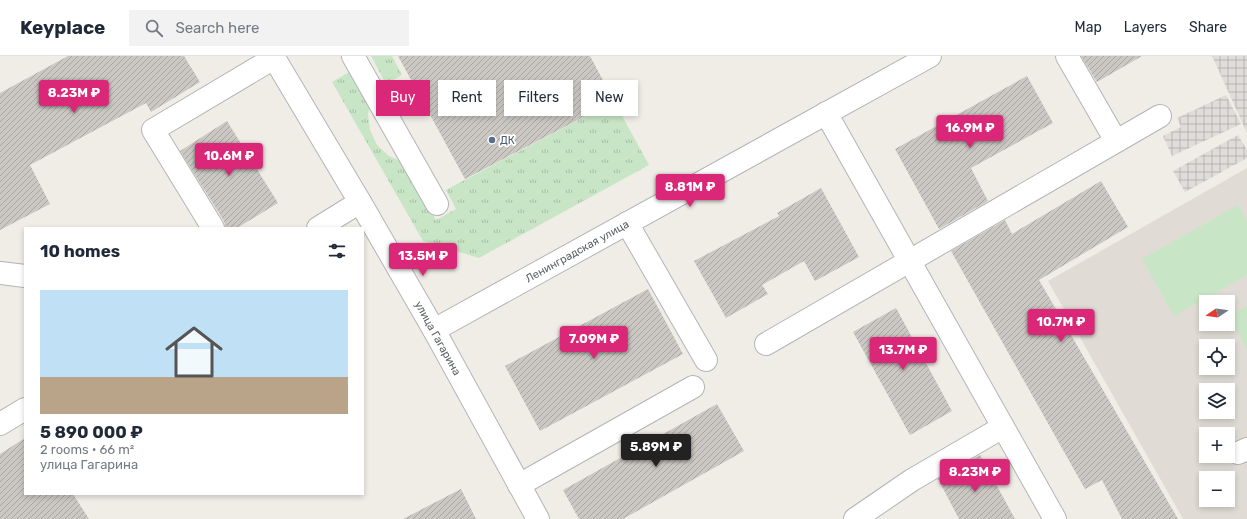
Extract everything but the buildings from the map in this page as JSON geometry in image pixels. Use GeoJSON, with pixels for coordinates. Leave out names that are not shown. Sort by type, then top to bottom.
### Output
{"type":"FeatureCollection","features":[{"type":"Feature","properties":{"kind":"street"},"geometry":{"type":"LineString","coordinates":[[354,56],[436,204]]}},
{"type":"Feature","properties":{"kind":"street","name":"Ленинградская улица"},"geometry":{"type":"LineString","coordinates":[[434,330],[930,56]]}},
{"type":"Feature","properties":{"kind":"street"},"geometry":{"type":"LineString","coordinates":[[1067,56],[1116,141]]}},
{"type":"Feature","properties":{"kind":"street"},"geometry":{"type":"LineString","coordinates":[[212,227],[153,130],[274,57]]}},
{"type":"Feature","properties":{"kind":"street","name":"улица Гагарина"},"geometry":{"type":"LineString","coordinates":[[274,57],[434,330],[538,519]]}},
{"type":"Feature","properties":{"kind":"street"},"geometry":{"type":"LineString","coordinates":[[826,113],[1054,519]]}},
{"type":"Feature","properties":{"kind":"street"},"geometry":{"type":"LineString","coordinates":[[766,344],[1160,116]]}},
{"type":"Feature","properties":{"kind":"street"},"geometry":{"type":"LineString","coordinates":[[320,227],[360,202]]}},
{"type":"Feature","properties":{"kind":"street"},"geometry":{"type":"LineString","coordinates":[[627,223],[706,360]]}},
{"type":"Feature","properties":{"kind":"street"},"geometry":{"type":"LineString","coordinates":[[0,273],[24,276]]}},
{"type":"Feature","properties":{"kind":"street"},"geometry":{"type":"LineString","coordinates":[[519,485],[692,387]]}},
{"type":"Feature","properties":{"kind":"street"},"geometry":{"type":"LineString","coordinates":[[0,424],[24,409]]}},
{"type":"Feature","properties":{"kind":"street"},"geometry":{"type":"LineString","coordinates":[[855,519],[912,480],[1003,427]]}},
{"type":"Feature","properties":{"kind":"shaded area"},"geometry":{"type":"Polygon","coordinates":[[[1212,56],[1247,56],[1247,133],[1212,56]]]}},
{"type":"Feature","properties":{"kind":"shaded area"},"geometry":{"type":"Polygon","coordinates":[[[1226,95],[1241,124],[1172,156],[1163,136],[1181,127],[1177,118],[1226,95]]]}},
{"type":"Feature","properties":{"kind":"shaded area"},"geometry":{"type":"Polygon","coordinates":[[[1238,135],[1247,150],[1247,158],[1185,192],[1173,171],[1238,135]]]}},
{"type":"Feature","properties":{"kind":"shaded area"},"geometry":{"type":"Polygon","coordinates":[[[1247,168],[1247,519],[1183,519],[1048,281],[1247,168]]]}},
{"type":"Feature","properties":{"kind":"green space"},"geometry":{"type":"Polygon","coordinates":[[[371,56],[392,56],[402,75],[393,80],[384,80],[371,56]]]}},
{"type":"Feature","properties":{"kind":"green space"},"geometry":{"type":"Polygon","coordinates":[[[354,69],[372,100],[368,114],[370,130],[377,145],[389,156],[403,162],[436,220],[456,209],[446,190],[586,116],[622,116],[649,165],[479,258],[423,241],[332,82],[354,69]]]}},
{"type":"Feature","properties":{"kind":"green space"},"geometry":{"type":"Polygon","coordinates":[[[1238,205],[1247,221],[1247,275],[1211,295],[1199,295],[1199,302],[1174,316],[1142,259],[1238,205]]]}},
{"type":"Feature","properties":{"kind":"green space"},"geometry":{"type":"Polygon","coordinates":[[[1247,306],[1247,350],[1235,327],[1235,312],[1247,306]]]}},
{"type":"Feature","properties":{"kind":"place","name":"ДК"},"geometry":{"type":"Point","coordinates":[492,140]}}]}
